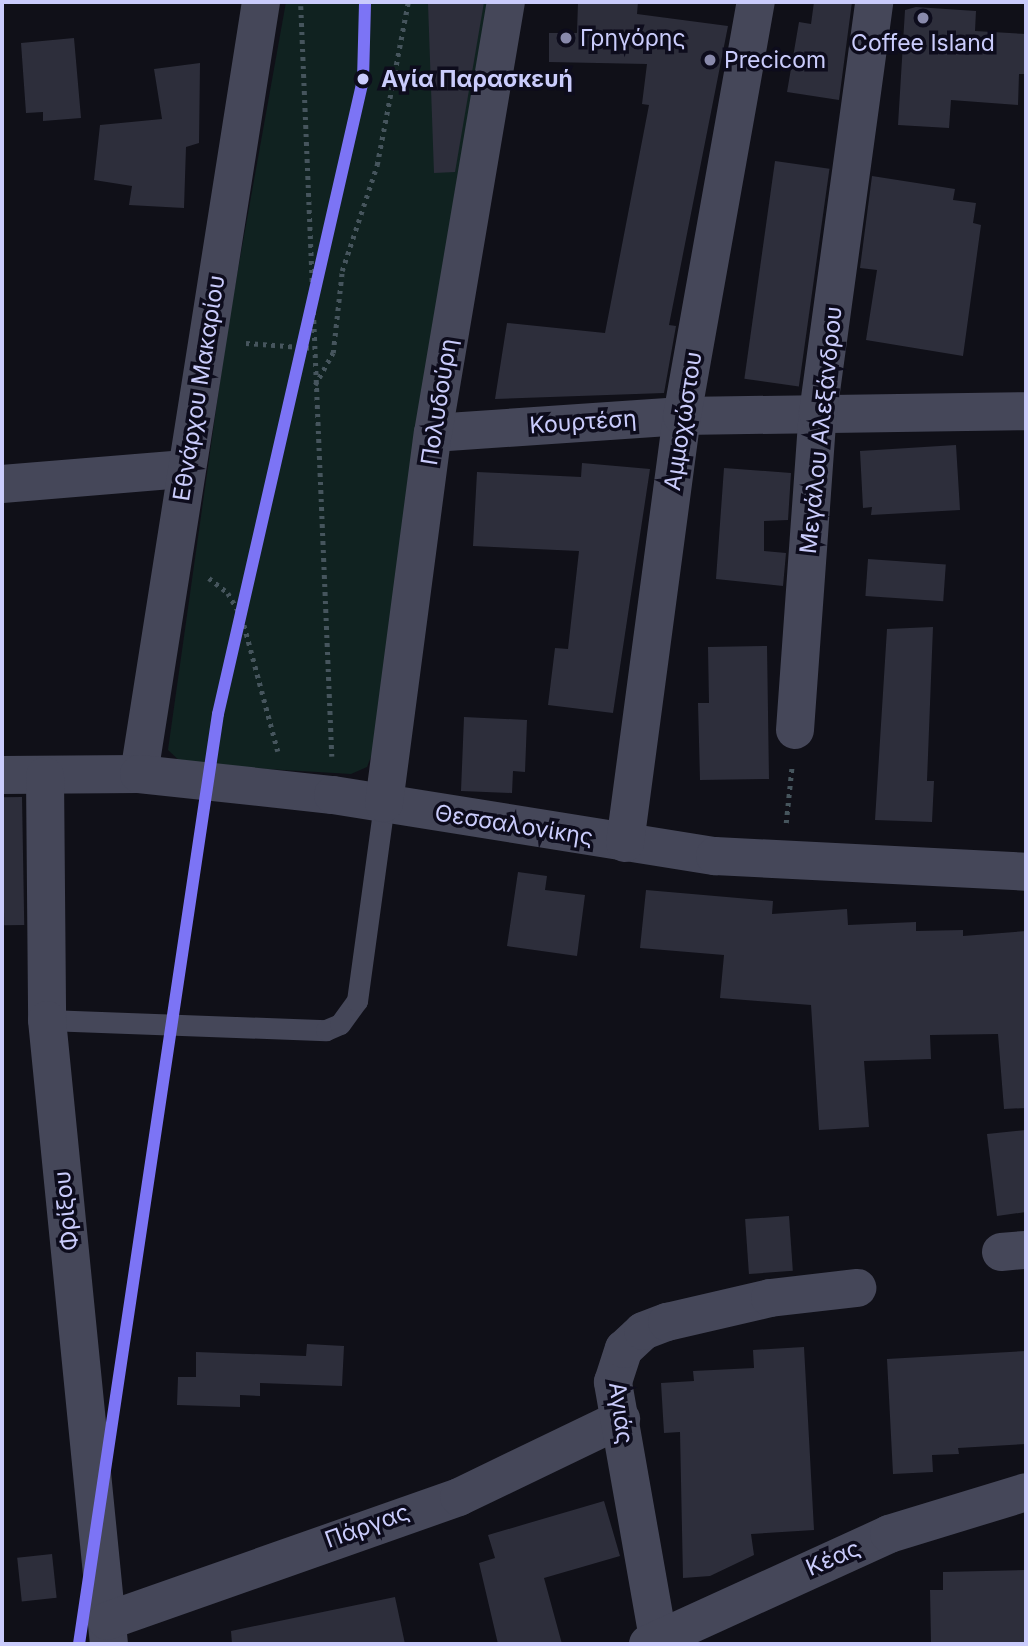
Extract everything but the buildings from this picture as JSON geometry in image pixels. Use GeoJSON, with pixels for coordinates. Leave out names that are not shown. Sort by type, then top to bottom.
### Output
{"type":"FeatureCollection","features":[{"type":"Feature","properties":{"kind":"street","name":"Εθνάρχου Μακαρίου"},"geometry":{"type":"LineString","coordinates":[[139,774],[173,564],[185,469],[261,2]]}},
{"type":"Feature","properties":{"kind":"street","name":"Πολυδούρη"},"geometry":{"type":"LineString","coordinates":[[384,803],[433,433],[506,2]]}},
{"type":"Feature","properties":{"kind":"street","name":"Αμμοχώστου"},"geometry":{"type":"LineString","coordinates":[[625,843],[682,416],[756,2]]}},
{"type":"Feature","properties":{"kind":"street","name":"Μεγάλου Αλεξάνδρου"},"geometry":{"type":"LineString","coordinates":[[795,730],[818,413],[874,2]]}},
{"type":"Feature","properties":{"kind":"street","name":"Κουρτέση"},"geometry":{"type":"LineString","coordinates":[[433,433],[682,416],[1026,411]]}},
{"type":"Feature","properties":{"kind":"street"},"geometry":{"type":"LineString","coordinates":[[2,484],[185,469]]}},
{"type":"Feature","properties":{"kind":"street","name":"Θεσσαλονίκης"},"geometry":{"type":"LineString","coordinates":[[2,775],[139,774],[333,795],[625,843],[783,859],[1026,872]]}},
{"type":"Feature","properties":{"kind":"street","name":"Φρίξου"},"geometry":{"type":"LineString","coordinates":[[45,776],[47,1020],[108,1632]]}},
{"type":"Feature","properties":{"kind":"street","name":"Αγιάς"},"geometry":{"type":"LineString","coordinates":[[653,1641],[621,1419],[616,1364],[643,1331],[769,1298],[858,1288]]}},
{"type":"Feature","properties":{"kind":"street","name":"Πάργας"},"geometry":{"type":"LineString","coordinates":[[108,1632],[459,1497],[621,1419]]}},
{"type":"Feature","properties":{"kind":"street","name":"Κέας"},"geometry":{"type":"LineString","coordinates":[[653,1641],[889,1534],[1026,1492]]}},
{"type":"Feature","properties":{"kind":"lane"},"geometry":{"type":"LineString","coordinates":[[47,1020],[326,1030],[340,1024],[357,1001],[384,803]]}},
{"type":"Feature","properties":{"kind":"path"},"geometry":{"type":"LineString","coordinates":[[301,2],[333,795]]}},
{"type":"Feature","properties":{"kind":"path"},"geometry":{"type":"LineString","coordinates":[[315,386],[332,353],[342,271],[377,165],[408,2]]}},
{"type":"Feature","properties":{"kind":"path"},"geometry":{"type":"LineString","coordinates":[[393,75],[431,76]]}},
{"type":"Feature","properties":{"kind":"path"},"geometry":{"type":"LineString","coordinates":[[207,339],[314,348]]}},
{"type":"Feature","properties":{"kind":"path"},"geometry":{"type":"LineString","coordinates":[[173,564],[228,593],[242,617],[288,790]]}},
{"type":"Feature","properties":{"kind":"path"},"geometry":{"type":"LineString","coordinates":[[783,859],[795,730]]}},
{"type":"Feature","properties":{"kind":"green space"},"geometry":{"type":"Polygon","coordinates":[[[286,2],[490,2],[375,746],[367,767],[351,774],[183,764],[168,750],[228,325],[286,2]]]}},
{"type":"Feature","properties":{"kind":"transit line"},"geometry":{"type":"LineString","coordinates":[[79,1644],[218,714],[363,80],[365,2]]}},
{"type":"Feature","properties":{"kind":"place","name":"Coffee Island"},"geometry":{"type":"Point","coordinates":[923,18]}},
{"type":"Feature","properties":{"kind":"place","name":"Γρηγόρης"},"geometry":{"type":"Point","coordinates":[566,38]}},
{"type":"Feature","properties":{"kind":"place","name":"Precicom"},"geometry":{"type":"Point","coordinates":[710,60]}},
{"type":"Feature","properties":{"kind":"place","name":"Αγία Παρασκευή"},"geometry":{"type":"Point","coordinates":[363,79]}}]}
